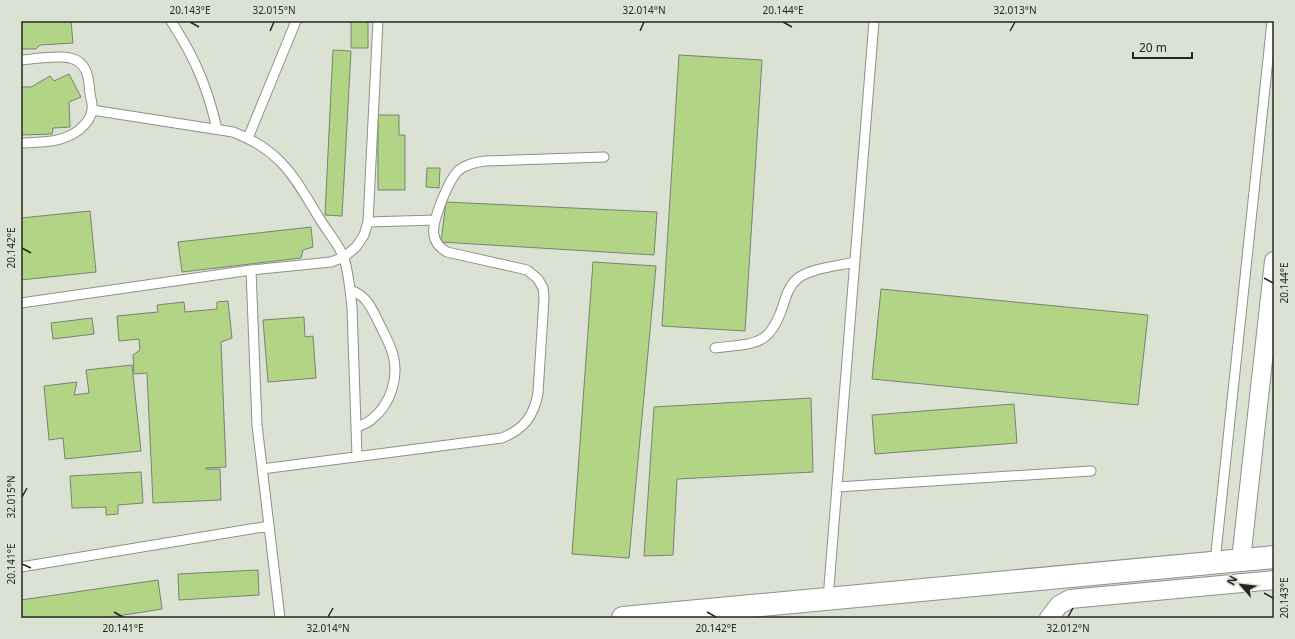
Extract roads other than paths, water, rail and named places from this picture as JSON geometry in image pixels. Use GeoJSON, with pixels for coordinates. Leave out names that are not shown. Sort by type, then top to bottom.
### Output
{"type":"FeatureCollection","features":[{"type":"Feature","properties":{"kind":"street"},"geometry":{"type":"LineString","coordinates":[[1242,560],[1274,261]]}},
{"type":"Feature","properties":{"kind":"street"},"geometry":{"type":"LineString","coordinates":[[623,618],[1274,557]]}},
{"type":"Feature","properties":{"kind":"street"},"geometry":{"type":"LineString","coordinates":[[1049,618],[1059,605],[1070,599],[1274,580]]}},
{"type":"Feature","properties":{"kind":"lane"},"geometry":{"type":"LineString","coordinates":[[171,21],[188,48],[202,76],[212,105],[217,129]]}},
{"type":"Feature","properties":{"kind":"lane"},"geometry":{"type":"LineString","coordinates":[[248,138],[296,21]]}},
{"type":"Feature","properties":{"kind":"lane"},"geometry":{"type":"LineString","coordinates":[[21,303],[251,270],[331,262],[344,257],[356,247],[364,235],[368,222],[378,21]]}},
{"type":"Feature","properties":{"kind":"lane"},"geometry":{"type":"LineString","coordinates":[[828,599],[874,21]]}},
{"type":"Feature","properties":{"kind":"lane"},"geometry":{"type":"LineString","coordinates":[[1216,562],[1272,21]]}},
{"type":"Feature","properties":{"kind":"lane"},"geometry":{"type":"LineString","coordinates":[[21,60],[63,57],[76,60],[85,69],[88,75],[92,110],[88,121],[72,135],[60,140],[47,142],[21,142]]}},
{"type":"Feature","properties":{"kind":"lane"},"geometry":{"type":"LineString","coordinates":[[92,110],[233,132],[261,145],[285,165],[344,257],[350,290],[357,456]]}},
{"type":"Feature","properties":{"kind":"lane"},"geometry":{"type":"LineString","coordinates":[[262,469],[502,438],[520,428],[533,412],[537,403],[544,298],[543,288],[533,274],[520,267],[447,252],[441,248],[434,236],[433,228],[435,220],[453,177],[468,165],[485,161],[604,157]]}},
{"type":"Feature","properties":{"kind":"lane"},"geometry":{"type":"LineString","coordinates":[[368,222],[435,220]]}},
{"type":"Feature","properties":{"kind":"lane"},"geometry":{"type":"LineString","coordinates":[[715,348],[755,343],[765,338],[772,330],[778,318],[790,286],[796,280],[811,272],[855,262]]}},
{"type":"Feature","properties":{"kind":"lane"},"geometry":{"type":"LineString","coordinates":[[251,270],[258,425],[280,618]]}},
{"type":"Feature","properties":{"kind":"lane"},"geometry":{"type":"LineString","coordinates":[[350,290],[357,292],[367,301],[390,344],[395,367],[394,379],[387,401],[372,420],[356,428]]}},
{"type":"Feature","properties":{"kind":"lane"},"geometry":{"type":"LineString","coordinates":[[837,487],[1091,471]]}},
{"type":"Feature","properties":{"kind":"lane"},"geometry":{"type":"LineString","coordinates":[[21,567],[269,526]]}}]}
